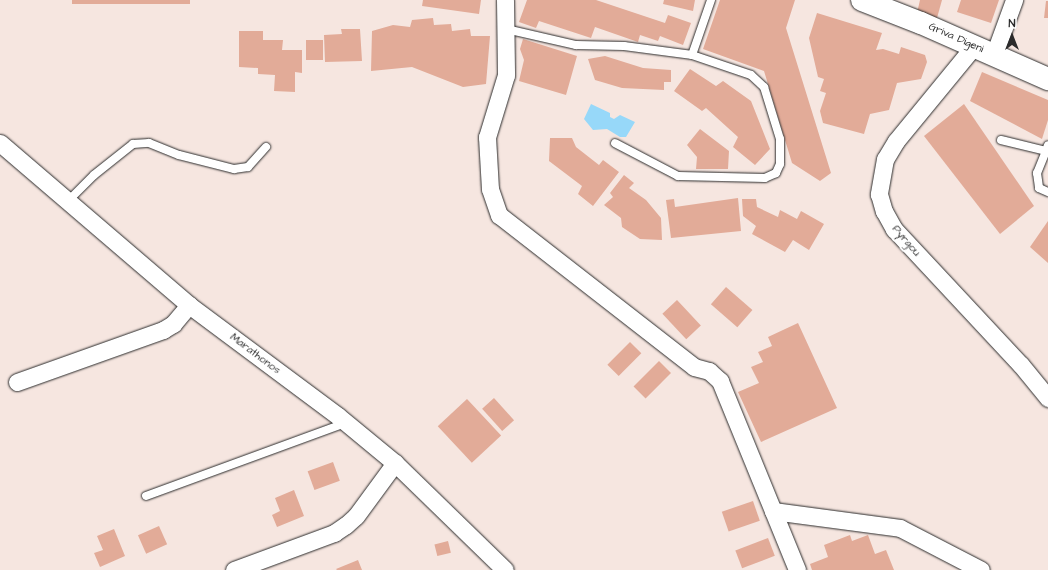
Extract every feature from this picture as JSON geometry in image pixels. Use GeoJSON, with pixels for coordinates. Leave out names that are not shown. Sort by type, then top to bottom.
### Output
{"type":"FeatureCollection","features":[{"type":"Feature","properties":{"kind":"main road","name":"Griva Digeni"},"geometry":{"type":"LineString","coordinates":[[873,2],[1048,79]]}},
{"type":"Feature","properties":{"kind":"street"},"geometry":{"type":"LineString","coordinates":[[505,0],[506,75],[487,137],[490,190],[499,215],[694,367],[709,371],[720,381],[797,570]]}},
{"type":"Feature","properties":{"kind":"street"},"geometry":{"type":"LineString","coordinates":[[994,55],[1014,0]]}},
{"type":"Feature","properties":{"kind":"street","name":"Pyrgou"},"geometry":{"type":"LineString","coordinates":[[974,46],[896,141],[885,159],[879,194],[884,211],[894,229],[1021,365],[1048,398]]}},
{"type":"Feature","properties":{"kind":"street","name":"Marathonos"},"geometry":{"type":"LineString","coordinates":[[0,143],[189,305],[346,423],[395,463],[505,570]]}},
{"type":"Feature","properties":{"kind":"street"},"geometry":{"type":"LineString","coordinates":[[17,382],[163,330],[173,324],[189,305]]}},
{"type":"Feature","properties":{"kind":"street"},"geometry":{"type":"LineString","coordinates":[[234,570],[334,532],[346,525],[356,516],[395,463]]}},
{"type":"Feature","properties":{"kind":"street"},"geometry":{"type":"LineString","coordinates":[[773,511],[900,528],[981,570]]}},
{"type":"Feature","properties":{"kind":"lane"},"geometry":{"type":"LineString","coordinates":[[692,55],[711,0]]}},
{"type":"Feature","properties":{"kind":"lane"},"geometry":{"type":"LineString","coordinates":[[506,28],[576,45],[624,46],[692,55],[751,75],[764,87],[780,140],[780,164],[776,173],[765,178],[678,176],[615,143]]}},
{"type":"Feature","properties":{"kind":"lane"},"geometry":{"type":"LineString","coordinates":[[1001,140],[1047,148],[1037,173],[1039,188],[1048,192]]}},
{"type":"Feature","properties":{"kind":"lane"},"geometry":{"type":"LineString","coordinates":[[67,202],[94,174],[133,144],[149,143],[179,155],[234,169],[248,167],[266,147]]}},
{"type":"Feature","properties":{"kind":"lane"},"geometry":{"type":"LineString","coordinates":[[146,496],[346,423]]}},
{"type":"Feature","properties":{"kind":"water"},"geometry":{"type":"Polygon","coordinates":[[[591,104],[610,113],[610,117],[614,119],[620,115],[635,122],[626,137],[620,137],[607,129],[593,130],[584,119],[591,104]]]}},
{"type":"Feature","properties":{"kind":"building"},"geometry":{"type":"Polygon","coordinates":[[[72,0],[190,0],[190,4],[72,4],[72,0]]]}},
{"type":"Feature","properties":{"kind":"building"},"geometry":{"type":"Polygon","coordinates":[[[423,0],[481,0],[479,14],[422,6],[423,0]]]}},
{"type":"Feature","properties":{"kind":"building"},"geometry":{"type":"Polygon","coordinates":[[[527,0],[596,0],[665,23],[668,15],[691,23],[683,45],[660,36],[658,41],[640,35],[638,42],[595,27],[591,38],[539,21],[536,28],[519,22],[527,0]]]}},
{"type":"Feature","properties":{"kind":"building"},"geometry":{"type":"Polygon","coordinates":[[[664,0],[695,0],[693,11],[663,4],[664,0]]]}},
{"type":"Feature","properties":{"kind":"building"},"geometry":{"type":"Polygon","coordinates":[[[720,0],[795,0],[786,28],[831,173],[820,181],[792,163],[764,71],[703,49],[720,0]]]}},
{"type":"Feature","properties":{"kind":"building"},"geometry":{"type":"Polygon","coordinates":[[[920,0],[942,0],[937,18],[917,13],[920,0]]]}},
{"type":"Feature","properties":{"kind":"building"},"geometry":{"type":"Polygon","coordinates":[[[961,0],[999,0],[991,23],[957,12],[961,0]]]}},
{"type":"Feature","properties":{"kind":"building"},"geometry":{"type":"Polygon","coordinates":[[[1046,1],[1048,1],[1048,18],[1044,18],[1046,1]]]}},
{"type":"Feature","properties":{"kind":"building"},"geometry":{"type":"Polygon","coordinates":[[[817,13],[882,33],[876,50],[883,49],[899,54],[901,47],[925,55],[927,62],[921,79],[897,83],[889,110],[870,114],[864,134],[823,123],[820,111],[826,93],[820,91],[824,79],[818,77],[809,38],[817,13]]]}},
{"type":"Feature","properties":{"kind":"building"},"geometry":{"type":"Polygon","coordinates":[[[433,18],[434,25],[451,24],[452,31],[470,29],[471,36],[490,36],[486,84],[463,87],[412,67],[371,71],[372,31],[393,25],[410,27],[412,20],[433,18]]]}},
{"type":"Feature","properties":{"kind":"building"},"geometry":{"type":"Polygon","coordinates":[[[341,29],[360,29],[362,61],[325,62],[324,35],[342,34],[341,29]]]}},
{"type":"Feature","properties":{"kind":"building"},"geometry":{"type":"Polygon","coordinates":[[[239,31],[263,31],[263,40],[283,40],[282,50],[302,50],[302,73],[295,72],[295,92],[274,91],[275,75],[258,74],[258,68],[239,67],[239,31]]]}},
{"type":"Feature","properties":{"kind":"building"},"geometry":{"type":"Polygon","coordinates":[[[523,39],[577,56],[566,95],[519,81],[524,60],[520,49],[523,39]]]}},
{"type":"Feature","properties":{"kind":"building"},"geometry":{"type":"Polygon","coordinates":[[[306,40],[323,40],[323,60],[306,60],[306,40]]]}},
{"type":"Feature","properties":{"kind":"building"},"geometry":{"type":"Polygon","coordinates":[[[605,56],[643,68],[671,70],[671,82],[664,82],[664,90],[622,88],[595,80],[588,59],[605,56]]]}},
{"type":"Feature","properties":{"kind":"building"},"geometry":{"type":"Polygon","coordinates":[[[690,69],[716,86],[723,81],[751,101],[770,149],[755,165],[733,147],[738,137],[706,108],[702,111],[674,91],[690,69]]]}},
{"type":"Feature","properties":{"kind":"building"},"geometry":{"type":"Polygon","coordinates":[[[982,72],[1048,100],[1048,120],[1042,139],[970,101],[982,72]]]}},
{"type":"Feature","properties":{"kind":"building"},"geometry":{"type":"Polygon","coordinates":[[[964,104],[1034,206],[1000,234],[924,136],[964,104]]]}},
{"type":"Feature","properties":{"kind":"building"},"geometry":{"type":"Polygon","coordinates":[[[700,129],[729,151],[728,169],[696,169],[697,157],[687,145],[700,129]]]}},
{"type":"Feature","properties":{"kind":"building"},"geometry":{"type":"Polygon","coordinates":[[[550,138],[572,138],[576,147],[599,165],[603,160],[619,172],[593,206],[578,194],[582,186],[549,161],[550,138]]]}},
{"type":"Feature","properties":{"kind":"building"},"geometry":{"type":"Polygon","coordinates":[[[624,175],[634,183],[629,188],[646,200],[661,218],[662,240],[640,239],[622,227],[621,218],[604,205],[613,197],[610,193],[624,175]]]}},
{"type":"Feature","properties":{"kind":"building"},"geometry":{"type":"Polygon","coordinates":[[[738,198],[741,231],[671,238],[666,200],[674,199],[675,207],[738,198]]]}},
{"type":"Feature","properties":{"kind":"building"},"geometry":{"type":"Polygon","coordinates":[[[742,199],[756,199],[757,207],[778,217],[780,210],[797,219],[801,211],[824,224],[809,250],[793,240],[785,252],[752,234],[756,226],[743,216],[742,199]]]}},
{"type":"Feature","properties":{"kind":"building"},"geometry":{"type":"Polygon","coordinates":[[[1048,221],[1048,263],[1030,247],[1048,221]]]}},
{"type":"Feature","properties":{"kind":"building"},"geometry":{"type":"Polygon","coordinates":[[[726,287],[752,310],[737,327],[711,304],[726,287]]]}},
{"type":"Feature","properties":{"kind":"building"},"geometry":{"type":"Polygon","coordinates":[[[677,300],[701,326],[686,339],[662,314],[677,300]]]}},
{"type":"Feature","properties":{"kind":"building"},"geometry":{"type":"Polygon","coordinates":[[[798,323],[837,408],[761,442],[738,392],[759,383],[751,367],[763,362],[758,352],[772,346],[768,337],[798,323]]]}},
{"type":"Feature","properties":{"kind":"building"},"geometry":{"type":"Polygon","coordinates":[[[630,342],[641,353],[619,376],[607,365],[630,342]]]}},
{"type":"Feature","properties":{"kind":"building"},"geometry":{"type":"Polygon","coordinates":[[[659,361],[671,373],[646,398],[634,386],[659,361]]]}},
{"type":"Feature","properties":{"kind":"building"},"geometry":{"type":"Polygon","coordinates":[[[494,398],[514,420],[502,431],[482,409],[494,398]]]}},
{"type":"Feature","properties":{"kind":"building"},"geometry":{"type":"Polygon","coordinates":[[[467,399],[501,436],[472,463],[438,426],[467,399]]]}},
{"type":"Feature","properties":{"kind":"building"},"geometry":{"type":"Polygon","coordinates":[[[333,462],[340,481],[314,490],[308,471],[333,462]]]}},
{"type":"Feature","properties":{"kind":"building"},"geometry":{"type":"Polygon","coordinates":[[[294,490],[304,516],[277,527],[272,515],[280,511],[275,498],[294,490]]]}},
{"type":"Feature","properties":{"kind":"building"},"geometry":{"type":"Polygon","coordinates":[[[753,501],[760,521],[729,532],[722,512],[753,501]]]}},
{"type":"Feature","properties":{"kind":"building"},"geometry":{"type":"Polygon","coordinates":[[[159,526],[167,544],[146,554],[138,535],[159,526]]]}},
{"type":"Feature","properties":{"kind":"building"},"geometry":{"type":"Polygon","coordinates":[[[114,529],[125,556],[100,567],[94,553],[103,550],[97,536],[114,529]]]}},
{"type":"Feature","properties":{"kind":"building"},"geometry":{"type":"Polygon","coordinates":[[[850,535],[852,541],[868,535],[875,554],[886,550],[894,570],[812,570],[810,564],[828,557],[824,545],[850,535]]]}},
{"type":"Feature","properties":{"kind":"building"},"geometry":{"type":"Polygon","coordinates":[[[768,538],[775,556],[742,568],[735,551],[768,538]]]}},
{"type":"Feature","properties":{"kind":"building"},"geometry":{"type":"Polygon","coordinates":[[[448,541],[451,553],[437,556],[434,544],[448,541]]]}},
{"type":"Feature","properties":{"kind":"building"},"geometry":{"type":"Polygon","coordinates":[[[358,560],[362,570],[336,569],[358,560]]]}}]}
